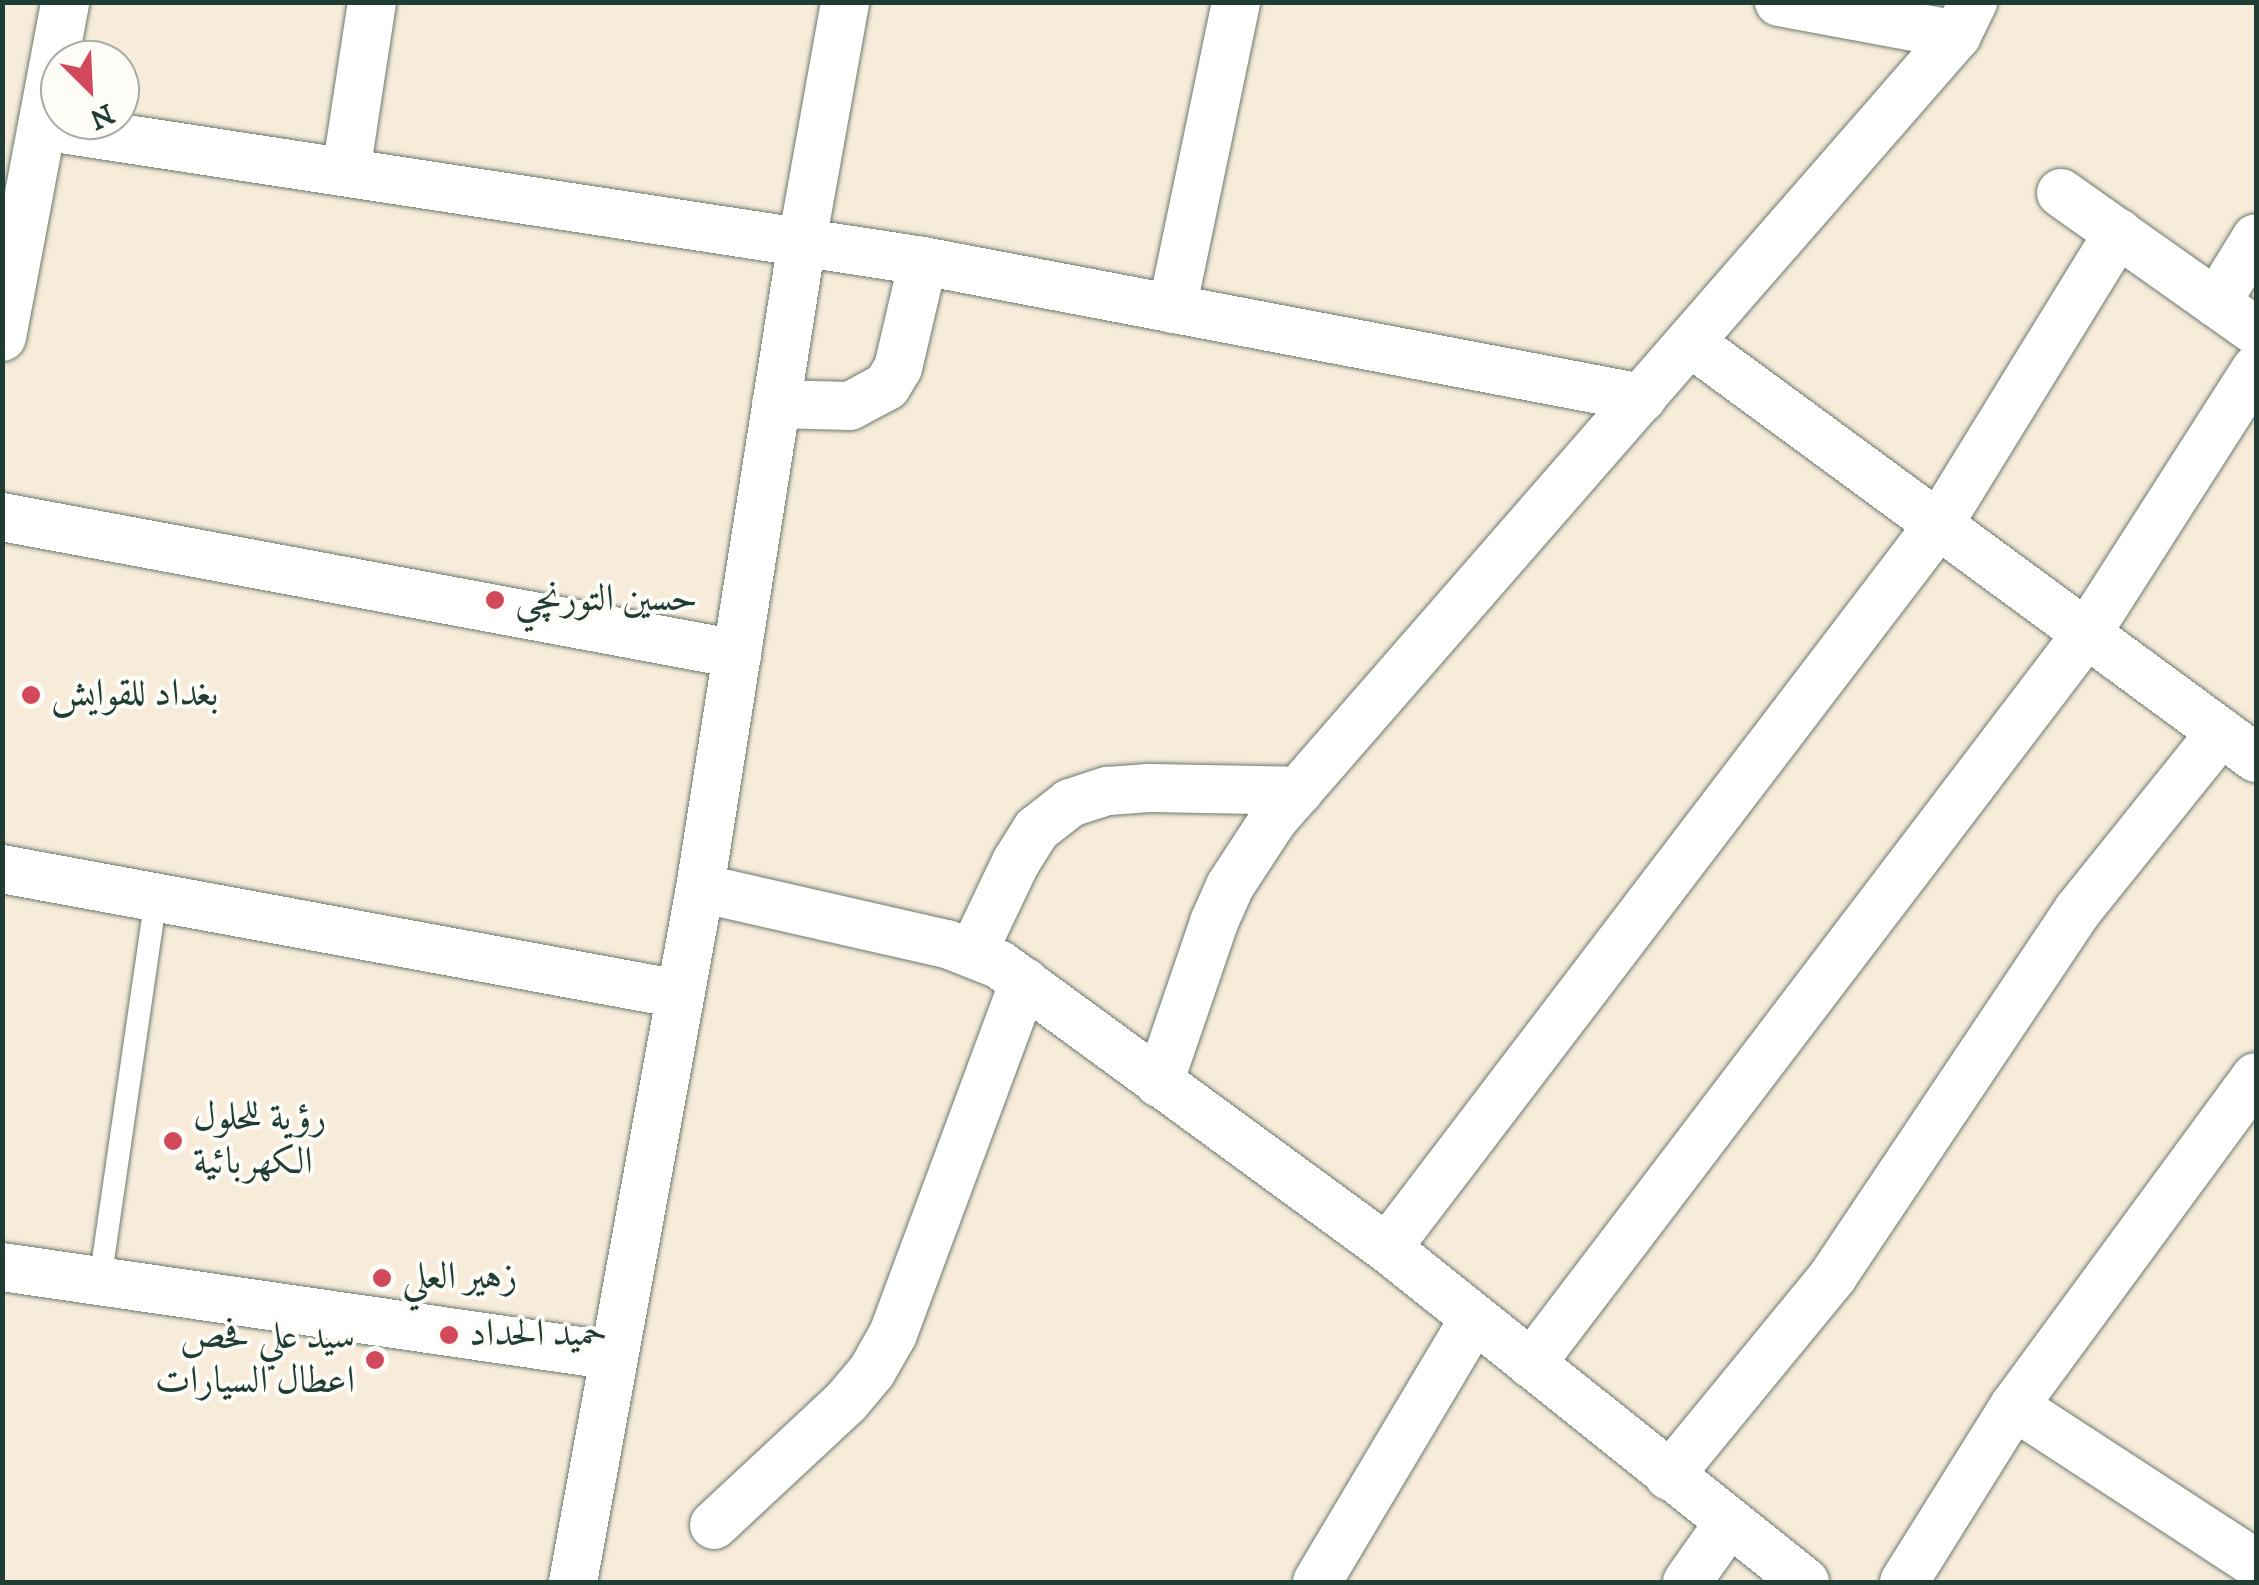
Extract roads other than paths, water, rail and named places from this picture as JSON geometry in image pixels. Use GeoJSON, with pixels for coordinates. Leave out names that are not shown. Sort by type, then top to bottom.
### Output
{"type":"FeatureCollection","features":[{"type":"Feature","properties":{"kind":"street"},"geometry":{"type":"LineString","coordinates":[[59,40],[66,2]]}},
{"type":"Feature","properties":{"kind":"street"},"geometry":{"type":"LineString","coordinates":[[346,172],[372,2]]}},
{"type":"Feature","properties":{"kind":"street"},"geometry":{"type":"LineString","coordinates":[[573,1582],[700,888],[802,242],[845,2]]}},
{"type":"Feature","properties":{"kind":"street"},"geometry":{"type":"LineString","coordinates":[[1172,309],[1236,2]]}},
{"type":"Feature","properties":{"kind":"street"},"geometry":{"type":"LineString","coordinates":[[1780,2],[1965,19]]}},
{"type":"Feature","properties":{"kind":"street"},"geometry":{"type":"LineString","coordinates":[[1159,1083],[1230,886],[1261,836],[1691,344],[1965,19]]}},
{"type":"Feature","properties":{"kind":"street"},"geometry":{"type":"LineString","coordinates":[[3,332],[40,137]]}},
{"type":"Feature","properties":{"kind":"street"},"geometry":{"type":"LineString","coordinates":[[135,140],[923,261],[1642,398]]}},
{"type":"Feature","properties":{"kind":"street"},"geometry":{"type":"LineString","coordinates":[[2061,193],[2256,330]]}},
{"type":"Feature","properties":{"kind":"street"},"geometry":{"type":"LineString","coordinates":[[1387,1248],[1939,524],[2118,232]]}},
{"type":"Feature","properties":{"kind":"street"},"geometry":{"type":"LineString","coordinates":[[2216,302],[2256,238]]}},
{"type":"Feature","properties":{"kind":"street"},"geometry":{"type":"LineString","coordinates":[[776,404],[850,406],[870,399],[887,386],[898,368],[923,261]]}},
{"type":"Feature","properties":{"kind":"street"},"geometry":{"type":"LineString","coordinates":[[1669,1476],[1832,1276],[2078,910],[2239,745],[1691,344]]}},
{"type":"Feature","properties":{"kind":"street"},"geometry":{"type":"LineString","coordinates":[[1531,1364],[2087,633],[2256,369]]}},
{"type":"Feature","properties":{"kind":"street"},"geometry":{"type":"LineString","coordinates":[[2,517],[736,654]]}},
{"type":"Feature","properties":{"kind":"street"},"geometry":{"type":"LineString","coordinates":[[973,952],[1026,846],[1038,829],[1070,803],[1108,791],[1149,788],[1299,790]]}},
{"type":"Feature","properties":{"kind":"street"},"geometry":{"type":"LineString","coordinates":[[2,870],[679,994]]}},
{"type":"Feature","properties":{"kind":"street"},"geometry":{"type":"LineString","coordinates":[[700,888],[973,952],[1024,982],[1387,1248],[1728,1524],[1806,1582]]}},
{"type":"Feature","properties":{"kind":"street"},"geometry":{"type":"LineString","coordinates":[[714,1525],[846,1402],[872,1371],[893,1334],[1024,982]]}},
{"type":"Feature","properties":{"kind":"street"},"geometry":{"type":"LineString","coordinates":[[1904,1582],[2014,1406],[2256,1077]]}},
{"type":"Feature","properties":{"kind":"street"},"geometry":{"type":"LineString","coordinates":[[2,1267],[614,1356]]}},
{"type":"Feature","properties":{"kind":"street"},"geometry":{"type":"LineString","coordinates":[[1316,1582],[1474,1319]]}},
{"type":"Feature","properties":{"kind":"street"},"geometry":{"type":"LineString","coordinates":[[2014,1406],[2256,1564]]}},
{"type":"Feature","properties":{"kind":"street"},"geometry":{"type":"LineString","coordinates":[[1687,1582],[1728,1524]]}},
{"type":"Feature","properties":{"kind":"lane"},"geometry":{"type":"LineString","coordinates":[[100,1281],[156,898]]}},
{"type":"Feature","properties":{"kind":"place","name":"حسين التورنچي"},"geometry":{"type":"Point","coordinates":[495,600]}},
{"type":"Feature","properties":{"kind":"place","name":"بغداد للقوايش"},"geometry":{"type":"Point","coordinates":[31,695]}},
{"type":"Feature","properties":{"kind":"place","name":"رؤية للحلول الكهربائية"},"geometry":{"type":"Point","coordinates":[173,1141]}},
{"type":"Feature","properties":{"kind":"place","name":"زهير العلي"},"geometry":{"type":"Point","coordinates":[382,1278]}},
{"type":"Feature","properties":{"kind":"place","name":"حميد الحداد"},"geometry":{"type":"Point","coordinates":[449,1335]}},
{"type":"Feature","properties":{"kind":"place","name":"سيد علي فحص اعطال السيارات"},"geometry":{"type":"Point","coordinates":[375,1360]}}]}
